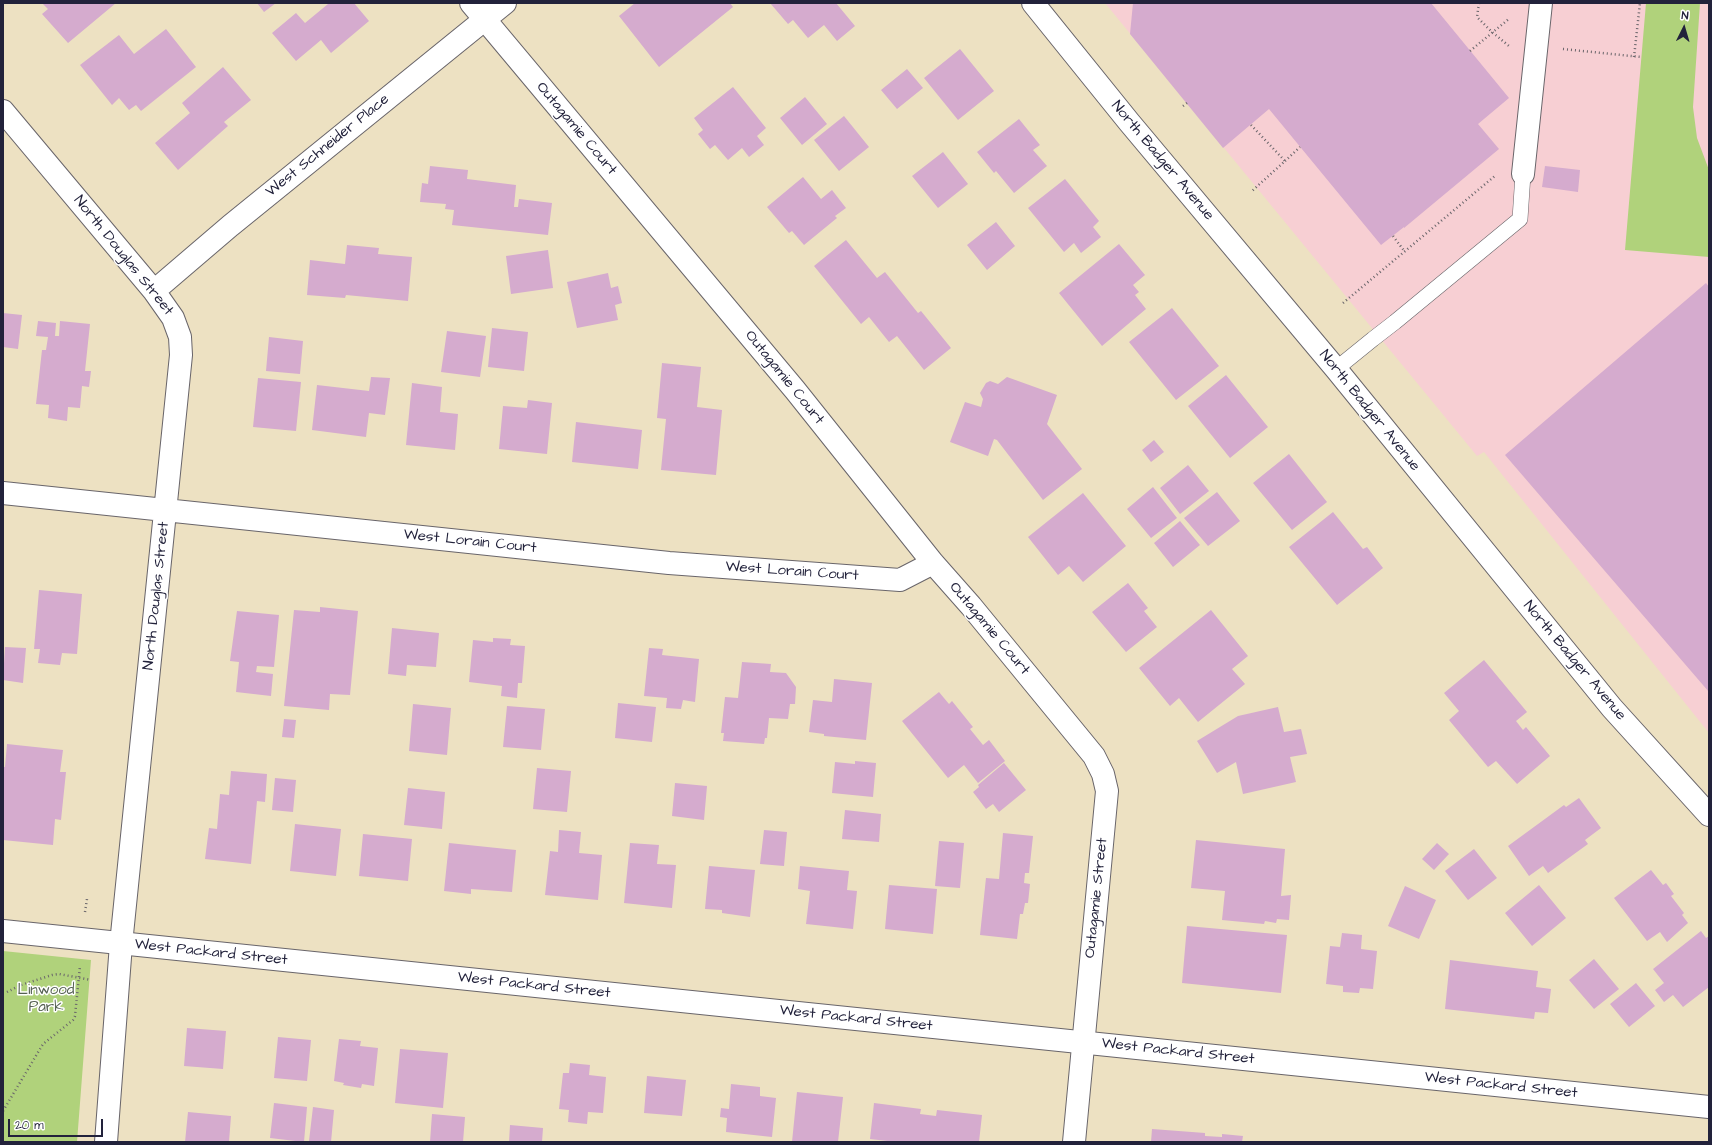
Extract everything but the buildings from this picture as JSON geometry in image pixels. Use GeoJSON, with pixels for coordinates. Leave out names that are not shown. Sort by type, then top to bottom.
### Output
{"type":"FeatureCollection","features":[{"type":"Feature","properties":{"kind":"street","name":"West Schneider Place"},"geometry":{"type":"LineString","coordinates":[[154,291],[478,11],[505,3]]}},
{"type":"Feature","properties":{"kind":"street","name":"North Badger Avenue"},"geometry":{"type":"LineString","coordinates":[[1033,3],[1129,122],[1336,369],[1612,708],[1709,815]]}},
{"type":"Feature","properties":{"kind":"street"},"geometry":{"type":"LineString","coordinates":[[1523,174],[1541,3]]}},
{"type":"Feature","properties":{"kind":"street","name":"Outagamie Court"},"geometry":{"type":"LineString","coordinates":[[478,11],[795,390],[933,563],[971,606],[1094,756]]}},
{"type":"Feature","properties":{"kind":"street","name":"North Douglas Street"},"geometry":{"type":"LineString","coordinates":[[3,111],[154,291],[173,318],[181,343],[166,510],[121,944],[106,1142]]}},
{"type":"Feature","properties":{"kind":"street","name":"West Lorain Court"},"geometry":{"type":"LineString","coordinates":[[3,493],[669,563],[893,580],[900,580],[933,563]]}},
{"type":"Feature","properties":{"kind":"street","name":"Outagamie Street"},"geometry":{"type":"LineString","coordinates":[[1074,1142],[1107,791],[1103,774],[1094,756]]}},
{"type":"Feature","properties":{"kind":"street","name":"West Packard Street"},"geometry":{"type":"LineString","coordinates":[[3,931],[1709,1107]]}},
{"type":"Feature","properties":{"kind":"lane"},"geometry":{"type":"LineString","coordinates":[[1336,369],[1400,319],[1520,219],[1523,174]]}},
{"type":"Feature","properties":{"kind":"path"},"geometry":{"type":"LineString","coordinates":[[1479,3],[1477,17],[1492,32],[1536,56],[1641,57]]}},
{"type":"Feature","properties":{"kind":"path"},"geometry":{"type":"LineString","coordinates":[[1634,57],[1640,3]]}},
{"type":"Feature","properties":{"kind":"path"},"geometry":{"type":"LineString","coordinates":[[1470,51],[1514,16]]}},
{"type":"Feature","properties":{"kind":"path"},"geometry":{"type":"LineString","coordinates":[[1183,106],[1186,103]]}},
{"type":"Feature","properties":{"kind":"path"},"geometry":{"type":"LineString","coordinates":[[1251,125],[1285,161]]}},
{"type":"Feature","properties":{"kind":"path"},"geometry":{"type":"LineString","coordinates":[[1252,191],[1300,147]]}},
{"type":"Feature","properties":{"kind":"path"},"geometry":{"type":"LineString","coordinates":[[1343,303],[1526,149]]}},
{"type":"Feature","properties":{"kind":"path"},"geometry":{"type":"LineString","coordinates":[[1392,236],[1404,252]]}},
{"type":"Feature","properties":{"kind":"path"},"geometry":{"type":"LineString","coordinates":[[85,912],[87,899]]}},
{"type":"Feature","properties":{"kind":"path"},"geometry":{"type":"LineString","coordinates":[[3,1111],[43,1044],[73,1020],[75,1016],[80,964]]}},
{"type":"Feature","properties":{"kind":"path"},"geometry":{"type":"LineString","coordinates":[[3,992],[7,992],[21,985],[59,974],[91,980]]}},
{"type":"Feature","properties":{"kind":"shaded area"},"geometry":{"type":"Polygon","coordinates":[[[1105,3],[1709,3],[1709,733],[1484,452],[1477,456],[1105,3]]]}},
{"type":"Feature","properties":{"kind":"green space"},"geometry":{"type":"Polygon","coordinates":[[[1646,3],[1700,3],[1693,107],[1697,138],[1709,170],[1709,257],[1625,250],[1646,3]]]}},
{"type":"Feature","properties":{"kind":"green space","name":"Linwood Park"},"geometry":{"type":"Polygon","coordinates":[[[3,951],[91,960],[77,1142],[3,1142],[3,951]]]}}]}
